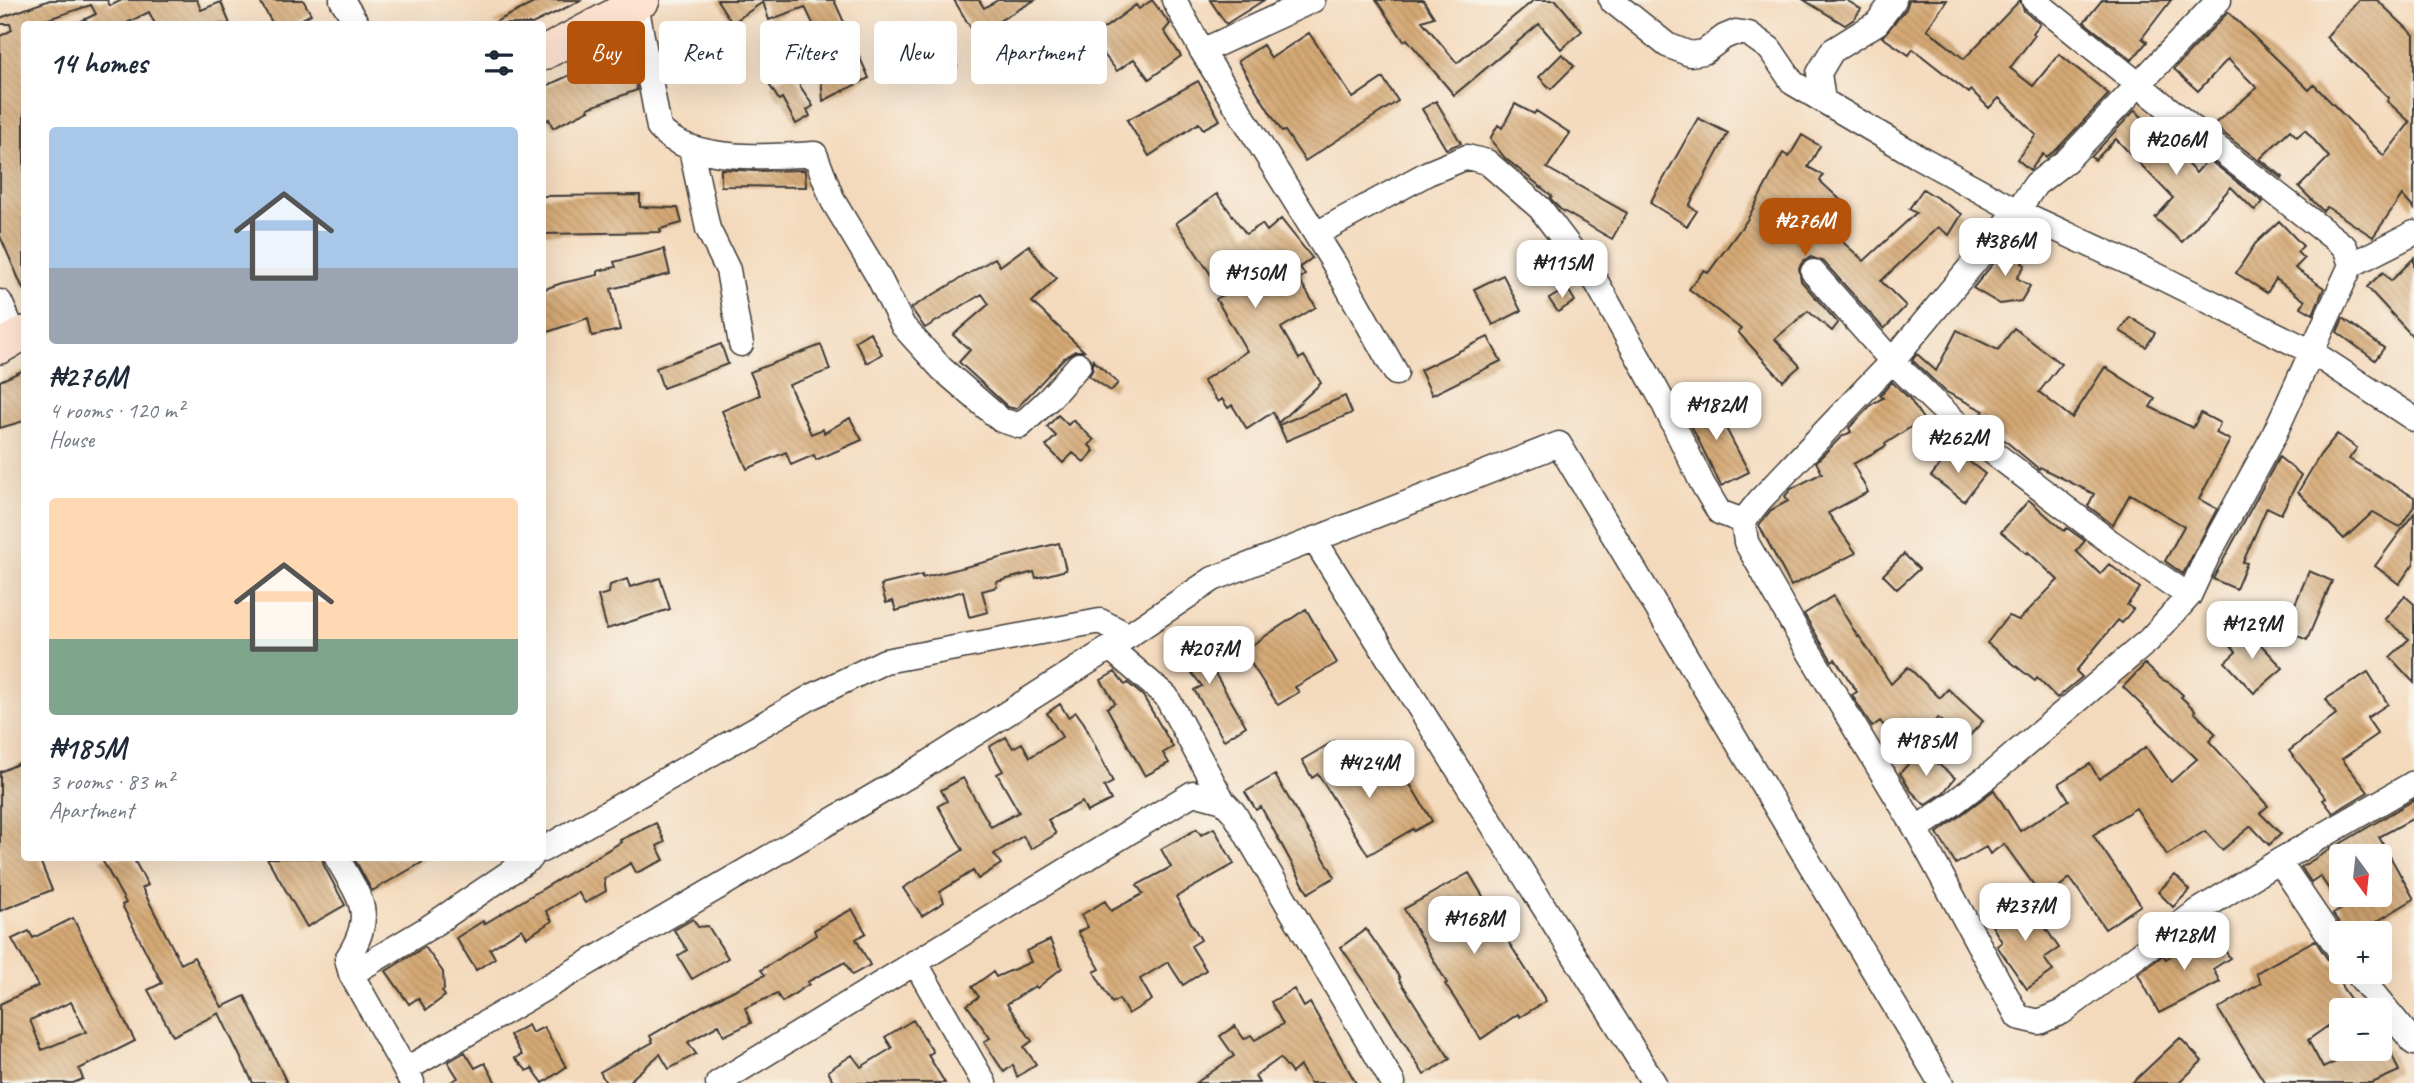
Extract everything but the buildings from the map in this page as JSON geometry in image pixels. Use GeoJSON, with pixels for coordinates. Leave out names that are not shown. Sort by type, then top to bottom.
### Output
{"type":"FeatureCollection","features":[{"type":"Feature","properties":{"kind":"street"},"geometry":{"type":"LineString","coordinates":[[342,0],[355,21]]}},
{"type":"Feature","properties":{"kind":"street"},"geometry":{"type":"LineString","coordinates":[[1174,0],[1202,51],[1316,234],[1396,373]]}},
{"type":"Feature","properties":{"kind":"street"},"geometry":{"type":"LineString","coordinates":[[1202,51],[1313,0]]}},
{"type":"Feature","properties":{"kind":"street"},"geometry":{"type":"LineString","coordinates":[[1611,0],[1667,45],[1690,54],[1704,52],[1724,37],[1736,32],[1749,34],[1770,49],[1793,83],[1823,101],[2017,211],[2160,277],[2312,352],[2414,419]]}},
{"type":"Feature","properties":{"kind":"street"},"geometry":{"type":"LineString","coordinates":[[1823,101],[1819,74],[1832,51],[1877,23],[1894,0]]}},
{"type":"Feature","properties":{"kind":"street"},"geometry":{"type":"LineString","coordinates":[[2034,0],[2345,247],[2351,265]]}},
{"type":"Feature","properties":{"kind":"street"},"geometry":{"type":"LineString","coordinates":[[2219,0],[2067,160],[2036,184],[2017,211],[1892,361],[1760,500],[1743,521],[1746,542],[1916,828],[2018,1017],[2039,1022],[2062,1012],[2195,913],[2414,783]]}},
{"type":"Feature","properties":{"kind":"street"},"geometry":{"type":"LineString","coordinates":[[546,52],[639,2],[659,128],[668,138],[691,149],[756,157],[816,154],[833,201],[878,276],[903,326],[942,369],[1001,420],[1020,426],[1079,365]]}},
{"type":"Feature","properties":{"kind":"street"},"geometry":{"type":"LineString","coordinates":[[691,149],[708,229],[728,270],[741,344]]}},
{"type":"Feature","properties":{"kind":"street"},"geometry":{"type":"LineString","coordinates":[[1316,234],[1438,169],[1467,157],[1487,162],[1540,208],[1589,272],[1631,342],[1719,512],[1743,521]]}},
{"type":"Feature","properties":{"kind":"street"},"geometry":{"type":"LineString","coordinates":[[1916,828],[1981,782],[2121,664],[2149,640],[2189,596],[2207,557],[2273,437],[2351,265],[2414,233]]}},
{"type":"Feature","properties":{"kind":"street"},"geometry":{"type":"LineString","coordinates":[[1813,272],[1892,361],[1966,432],[2109,541],[2189,596]]}},
{"type":"Feature","properties":{"kind":"street"},"geometry":{"type":"LineString","coordinates":[[0,302],[13,339]]}},
{"type":"Feature","properties":{"kind":"street"},"geometry":{"type":"LineString","coordinates":[[339,861],[365,913],[363,928],[347,959],[351,974],[409,1077],[908,776],[1213,579],[1559,444],[1941,1083]]}},
{"type":"Feature","properties":{"kind":"street"},"geometry":{"type":"LineString","coordinates":[[1314,539],[1654,1083]]}},
{"type":"Feature","properties":{"kind":"street"},"geometry":{"type":"LineString","coordinates":[[546,848],[813,696],[885,661],[1100,621],[1166,696],[1223,801],[1234,813],[1393,1083]]}},
{"type":"Feature","properties":{"kind":"street"},"geometry":{"type":"LineString","coordinates":[[718,1083],[1194,793],[1223,801]]}},
{"type":"Feature","properties":{"kind":"street"},"geometry":{"type":"LineString","coordinates":[[351,974],[428,928],[527,861]]}},
{"type":"Feature","properties":{"kind":"street"},"geometry":{"type":"LineString","coordinates":[[2279,861],[2329,935]]}},
{"type":"Feature","properties":{"kind":"street"},"geometry":{"type":"LineString","coordinates":[[915,962],[984,1083]]}},
{"type":"Feature","properties":{"kind":"street"},"geometry":{"type":"LineString","coordinates":[[2366,984],[2414,1044]]}}]}
